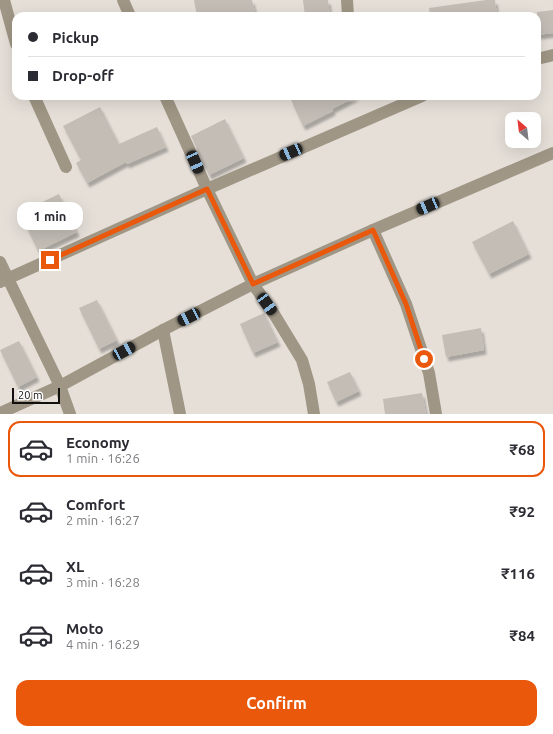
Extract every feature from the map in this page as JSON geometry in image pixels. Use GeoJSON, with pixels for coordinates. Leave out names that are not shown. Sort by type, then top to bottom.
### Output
{"type":"FeatureCollection","features":[{"type":"Feature","properties":{"kind":"street"},"geometry":{"type":"LineString","coordinates":[[4,0],[12,29]]}},
{"type":"Feature","properties":{"kind":"street"},"geometry":{"type":"LineString","coordinates":[[122,0],[128,12]]}},
{"type":"Feature","properties":{"kind":"street"},"geometry":{"type":"LineString","coordinates":[[347,0],[348,12]]}},
{"type":"Feature","properties":{"kind":"street"},"geometry":{"type":"LineString","coordinates":[[541,58],[553,55]]}},
{"type":"Feature","properties":{"kind":"street"},"geometry":{"type":"LineString","coordinates":[[36,100],[66,167]]}},
{"type":"Feature","properties":{"kind":"street"},"geometry":{"type":"LineString","coordinates":[[167,100],[207,189],[253,284],[274,314],[302,360],[314,414]]}},
{"type":"Feature","properties":{"kind":"street"},"geometry":{"type":"LineString","coordinates":[[4,281],[207,189],[413,100]]}},
{"type":"Feature","properties":{"kind":"street"},"geometry":{"type":"LineString","coordinates":[[0,413],[60,386],[163,330],[253,284],[373,230],[553,153]]}},
{"type":"Feature","properties":{"kind":"street"},"geometry":{"type":"LineString","coordinates":[[373,230],[406,304],[429,373],[436,414]]}},
{"type":"Feature","properties":{"kind":"street"},"geometry":{"type":"LineString","coordinates":[[0,262],[4,281],[60,386],[70,414]]}},
{"type":"Feature","properties":{"kind":"street"},"geometry":{"type":"LineString","coordinates":[[163,330],[180,414]]}},
{"type":"Feature","properties":{"kind":"building"},"geometry":{"type":"Polygon","coordinates":[[[194,0],[252,0],[255,12],[196,12],[194,0]]]}},
{"type":"Feature","properties":{"kind":"building"},"geometry":{"type":"Polygon","coordinates":[[[303,0],[328,0],[330,12],[304,12],[303,0]]]}},
{"type":"Feature","properties":{"kind":"building"},"geometry":{"type":"Polygon","coordinates":[[[495,0],[496,12],[430,12],[429,8],[495,0]]]}},
{"type":"Feature","properties":{"kind":"building"},"geometry":{"type":"Polygon","coordinates":[[[553,10],[553,33],[541,34],[541,12],[537,12],[553,10]]]}},
{"type":"Feature","properties":{"kind":"building"},"geometry":{"type":"Polygon","coordinates":[[[291,100],[349,100],[332,109],[333,111],[303,126],[291,100]]]}},
{"type":"Feature","properties":{"kind":"building"},"geometry":{"type":"Polygon","coordinates":[[[100,107],[119,144],[157,127],[166,147],[127,164],[126,162],[87,183],[76,163],[81,160],[63,126],[100,107]]]}},
{"type":"Feature","properties":{"kind":"building"},"geometry":{"type":"Polygon","coordinates":[[[225,119],[244,158],[209,175],[191,136],[225,119]]]}},
{"type":"Feature","properties":{"kind":"building"},"geometry":{"type":"Polygon","coordinates":[[[59,194],[77,232],[38,251],[20,213],[59,194]]]}},
{"type":"Feature","properties":{"kind":"building"},"geometry":{"type":"Polygon","coordinates":[[[513,221],[529,254],[489,274],[472,242],[513,221]]]}},
{"type":"Feature","properties":{"kind":"building"},"geometry":{"type":"Polygon","coordinates":[[[97,300],[117,340],[99,349],[79,308],[97,300]]]}},
{"type":"Feature","properties":{"kind":"building"},"geometry":{"type":"Polygon","coordinates":[[[264,313],[278,342],[253,353],[240,324],[264,313]]]}},
{"type":"Feature","properties":{"kind":"building"},"geometry":{"type":"Polygon","coordinates":[[[481,328],[484,350],[446,357],[442,335],[481,328]]]}},
{"type":"Feature","properties":{"kind":"building"},"geometry":{"type":"Polygon","coordinates":[[[19,341],[37,377],[18,387],[0,350],[19,341]]]}},
{"type":"Feature","properties":{"kind":"building"},"geometry":{"type":"Polygon","coordinates":[[[350,372],[359,391],[336,402],[327,382],[350,372]]]}},
{"type":"Feature","properties":{"kind":"building"},"geometry":{"type":"Polygon","coordinates":[[[422,393],[426,414],[385,414],[383,399],[422,393]]]}},
{"type":"Feature","properties":{"kind":"route"},"geometry":{"type":"LineString","coordinates":[[50,260],[207,189],[253,284],[373,230],[406,304],[424,359]]}}]}
